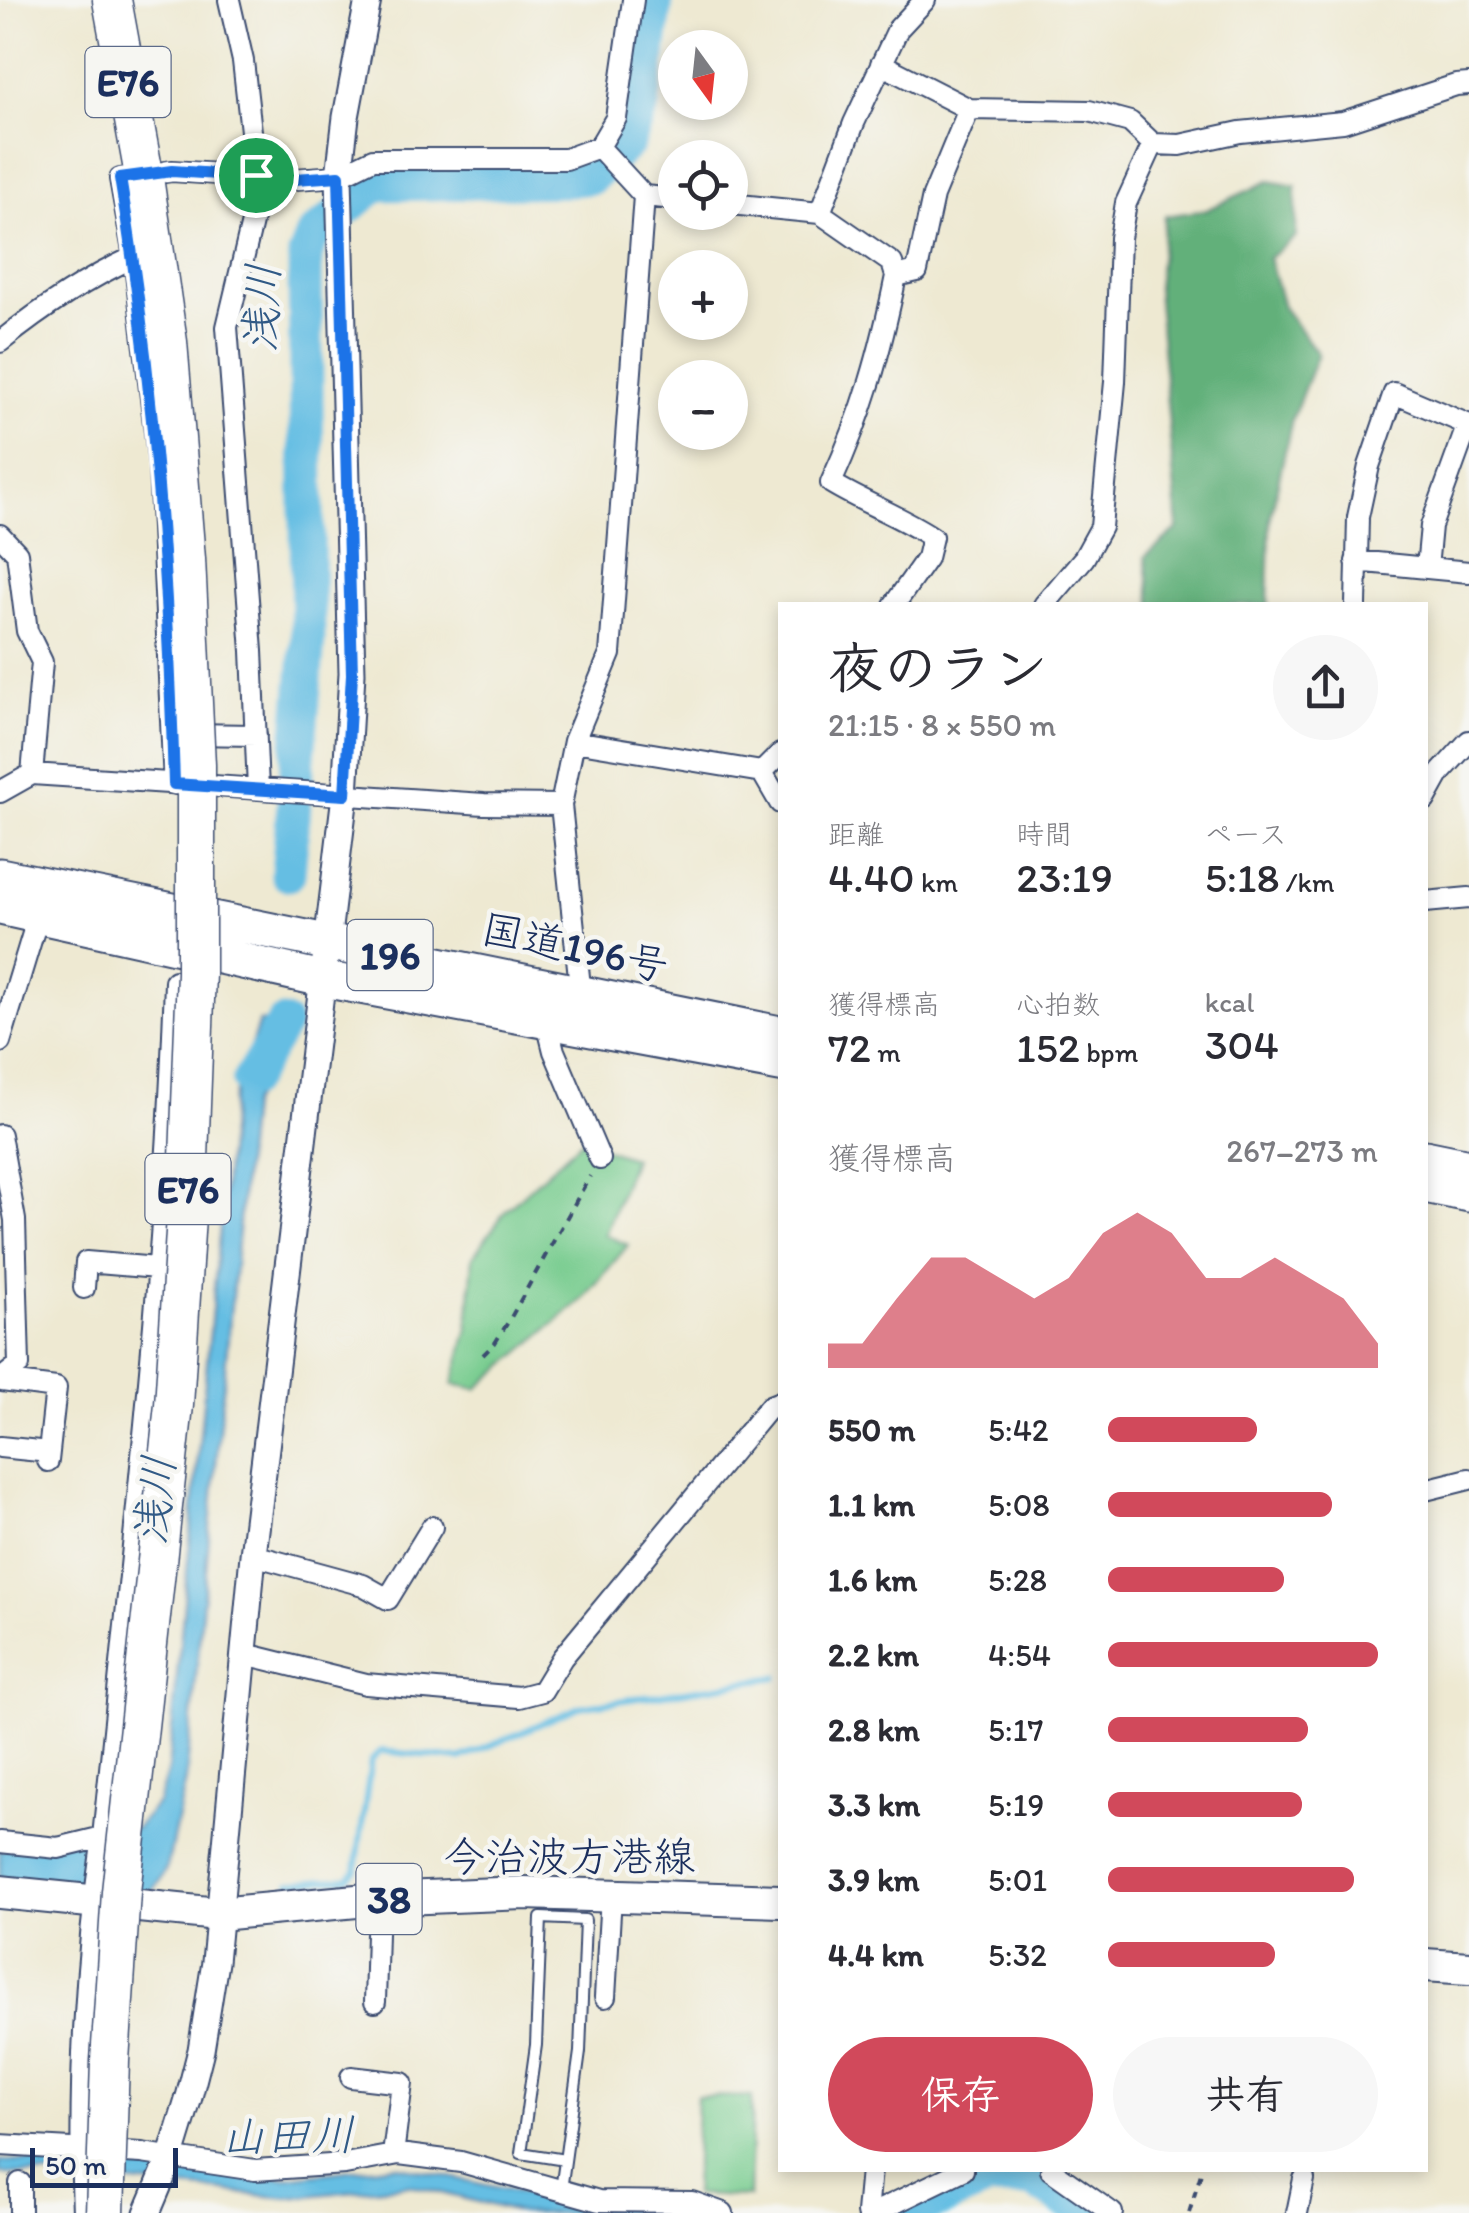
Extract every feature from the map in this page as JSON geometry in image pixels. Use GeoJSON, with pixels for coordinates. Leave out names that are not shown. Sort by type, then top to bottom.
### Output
{"type":"FeatureCollection","features":[{"type":"Feature","properties":{"kind":"highway","name":"E76"},"geometry":{"type":"LineString","coordinates":[[105,2213],[121,1892],[175,1385],[196,972],[196,765],[186,559],[168,342],[142,164],[112,0]]}},
{"type":"Feature","properties":{"kind":"highway","name":"国道196号"},"geometry":{"type":"LineString","coordinates":[[0,876],[778,1034]]}},
{"type":"Feature","properties":{"kind":"highway","name":"国道196号"},"geometry":{"type":"LineString","coordinates":[[0,907],[323,980],[778,1064]]}},
{"type":"Feature","properties":{"kind":"highway"},"geometry":{"type":"LineString","coordinates":[[1428,1159],[1469,1166]]}},
{"type":"Feature","properties":{"kind":"highway"},"geometry":{"type":"LineString","coordinates":[[1428,1186],[1469,1194]]}},
{"type":"Feature","properties":{"kind":"main road","name":"今治波方港線"},"geometry":{"type":"LineString","coordinates":[[0,1892],[218,1914],[378,1899],[541,1906],[611,1896],[778,1901]]}},
{"type":"Feature","properties":{"kind":"main road"},"geometry":{"type":"LineString","coordinates":[[1428,1964],[1469,1968]]}},
{"type":"Feature","properties":{"kind":"street"},"geometry":{"type":"LineString","coordinates":[[230,0],[259,175],[227,328],[252,651],[258,789]]}},
{"type":"Feature","properties":{"kind":"street"},"geometry":{"type":"LineString","coordinates":[[146,2213],[172,2156],[201,2050],[214,1962],[252,1555],[345,795],[352,674],[339,176],[368,0]]}},
{"type":"Feature","properties":{"kind":"street"},"geometry":{"type":"LineString","coordinates":[[174,784],[158,465],[134,257],[120,178],[172,171],[295,179],[339,176],[372,160],[566,159],[599,147],[616,118],[633,0]]}},
{"type":"Feature","properties":{"kind":"street"},"geometry":{"type":"LineString","coordinates":[[820,213],[854,123],[898,29],[925,0]]}},
{"type":"Feature","properties":{"kind":"street"},"geometry":{"type":"LineString","coordinates":[[881,64],[969,110],[1089,111],[1130,122],[1153,144],[1180,145],[1240,132],[1343,122],[1469,84]]}},
{"type":"Feature","properties":{"kind":"street"},"geometry":{"type":"LineString","coordinates":[[896,276],[917,272],[933,196],[969,110]]}},
{"type":"Feature","properties":{"kind":"street"},"geometry":{"type":"LineString","coordinates":[[1047,602],[1084,558],[1101,527],[1116,382],[1120,238],[1126,202],[1153,144]]}},
{"type":"Feature","properties":{"kind":"street"},"geometry":{"type":"LineString","coordinates":[[599,147],[644,196],[658,197]]}},
{"type":"Feature","properties":{"kind":"street"},"geometry":{"type":"LineString","coordinates":[[581,996],[561,804],[574,740],[610,654],[644,196]]}},
{"type":"Feature","properties":{"kind":"street"},"geometry":{"type":"LineString","coordinates":[[748,206],[820,213],[892,262],[896,276],[878,362],[856,428],[831,484],[932,537],[927,558],[896,602]]}},
{"type":"Feature","properties":{"kind":"street"},"geometry":{"type":"LineString","coordinates":[[0,342],[105,270],[134,257]]}},
{"type":"Feature","properties":{"kind":"street"},"geometry":{"type":"LineString","coordinates":[[1356,602],[1358,517],[1394,393],[1468,425],[1430,526],[1426,568]]}},
{"type":"Feature","properties":{"kind":"street"},"geometry":{"type":"LineString","coordinates":[[0,535],[18,553],[26,632],[42,662],[32,774]]}},
{"type":"Feature","properties":{"kind":"street"},"geometry":{"type":"LineString","coordinates":[[1356,562],[1469,572]]}},
{"type":"Feature","properties":{"kind":"street"},"geometry":{"type":"LineString","coordinates":[[172,734],[256,736]]}},
{"type":"Feature","properties":{"kind":"street"},"geometry":{"type":"LineString","coordinates":[[574,740],[762,772]]}},
{"type":"Feature","properties":{"kind":"street"},"geometry":{"type":"LineString","coordinates":[[1428,795],[1440,774],[1469,742]]}},
{"type":"Feature","properties":{"kind":"street"},"geometry":{"type":"LineString","coordinates":[[762,772],[778,756]]}},
{"type":"Feature","properties":{"kind":"street"},"geometry":{"type":"LineString","coordinates":[[762,772],[778,800]]}},
{"type":"Feature","properties":{"kind":"street"},"geometry":{"type":"LineString","coordinates":[[0,792],[32,774],[484,804],[561,804]]}},
{"type":"Feature","properties":{"kind":"street"},"geometry":{"type":"LineString","coordinates":[[1428,902],[1469,898]]}},
{"type":"Feature","properties":{"kind":"street"},"geometry":{"type":"LineString","coordinates":[[0,1042],[38,917]]}},
{"type":"Feature","properties":{"kind":"street"},"geometry":{"type":"LineString","coordinates":[[83,2213],[80,2148],[93,1901],[145,1420],[176,982]]}},
{"type":"Feature","properties":{"kind":"street"},"geometry":{"type":"LineString","coordinates":[[546,1020],[554,1051],[600,1159]]}},
{"type":"Feature","properties":{"kind":"street"},"geometry":{"type":"LineString","coordinates":[[0,1135],[15,1220],[19,1365],[1,1380]]}},
{"type":"Feature","properties":{"kind":"street"},"geometry":{"type":"LineString","coordinates":[[84,1288],[86,1262],[157,1268]]}},
{"type":"Feature","properties":{"kind":"street"},"geometry":{"type":"LineString","coordinates":[[0,1447],[48,1456],[56,1388],[1,1380]]}},
{"type":"Feature","properties":{"kind":"street"},"geometry":{"type":"LineString","coordinates":[[245,1654],[366,1684],[519,1697],[542,1690],[574,1643],[770,1406],[778,1403]]}},
{"type":"Feature","properties":{"kind":"street"},"geometry":{"type":"LineString","coordinates":[[1428,1489],[1469,1478]]}},
{"type":"Feature","properties":{"kind":"street"},"geometry":{"type":"LineString","coordinates":[[252,1555],[363,1585],[388,1598],[432,1526]]}},
{"type":"Feature","properties":{"kind":"street"},"geometry":{"type":"LineString","coordinates":[[0,1842],[58,1848],[103,1836]]}},
{"type":"Feature","properties":{"kind":"street"},"geometry":{"type":"LineString","coordinates":[[605,1998],[611,1896]]}},
{"type":"Feature","properties":{"kind":"street"},"geometry":{"type":"LineString","coordinates":[[375,2002],[378,1899]]}},
{"type":"Feature","properties":{"kind":"street"},"geometry":{"type":"LineString","coordinates":[[351,2077],[402,2082],[394,2155]]}},
{"type":"Feature","properties":{"kind":"street"},"geometry":{"type":"LineString","coordinates":[[0,2146],[172,2156],[256,2170],[345,2164],[394,2155],[460,2162],[561,2190],[594,2205],[691,2207],[723,2213]]}},
{"type":"Feature","properties":{"kind":"street"},"geometry":{"type":"LineString","coordinates":[[871,2172],[870,2213],[959,2172]]}},
{"type":"Feature","properties":{"kind":"street"},"geometry":{"type":"LineString","coordinates":[[1054,2172],[1112,2213]]}},
{"type":"Feature","properties":{"kind":"street"},"geometry":{"type":"LineString","coordinates":[[1297,2213],[1304,2179]]}},
{"type":"Feature","properties":{"kind":"street"},"geometry":{"type":"LineString","coordinates":[[20,2184],[20,2213]]}},
{"type":"Feature","properties":{"kind":"lane"},"geometry":{"type":"LineString","coordinates":[[561,2190],[580,2052],[586,1920],[541,1906],[536,2045],[520,2153],[565,2160]]}},
{"type":"Feature","properties":{"kind":"path"},"geometry":{"type":"LineString","coordinates":[[483,1355],[510,1319],[600,1159]]}},
{"type":"Feature","properties":{"kind":"path"},"geometry":{"type":"LineString","coordinates":[[1189,2213],[1201,2172]]}},
{"type":"Feature","properties":{"kind":"green space"},"geometry":{"type":"Polygon","coordinates":[[[1269,181],[1296,186],[1296,237],[1269,258],[1283,307],[1318,354],[1292,419],[1270,520],[1268,602],[1152,602],[1145,557],[1178,529],[1157,288],[1165,216],[1206,210],[1269,181]]]}},
{"type":"Feature","properties":{"kind":"green space"},"geometry":{"type":"Polygon","coordinates":[[[581,1141],[633,1158],[605,1235],[628,1245],[583,1299],[477,1389],[453,1384],[468,1328],[473,1257],[506,1210],[581,1141]]]}},
{"type":"Feature","properties":{"kind":"green space"},"geometry":{"type":"Polygon","coordinates":[[[697,2096],[752,2097],[749,2197],[694,2195],[697,2096]]]}},
{"type":"Feature","properties":{"kind":"water"},"geometry":{"type":"Polygon","coordinates":[[[271,1021],[272,1059],[250,1106],[186,1780],[167,1867],[151,1893],[0,1878],[0,1850],[136,1828],[158,1802],[168,1770],[232,1101],[259,1022],[271,1021]]]}},
{"type":"Feature","properties":{"kind":"water"},"geometry":{"type":"Polygon","coordinates":[[[0,2161],[119,2162],[209,2174],[285,2178],[396,2165],[554,2200],[673,2213],[522,2213],[409,2185],[289,2198],[51,2175],[0,2174],[0,2161]]]}},
{"type":"Feature","properties":{"kind":"waterway","name":"浅川"},"geometry":{"type":"LineString","coordinates":[[288,874],[308,640],[305,255],[313,235],[377,184],[591,177],[628,142],[642,105],[656,0]]}},
{"type":"Feature","properties":{"kind":"waterway","name":"浅川"},"geometry":{"type":"LineString","coordinates":[[249,1081],[283,1024]]}},
{"type":"Feature","properties":{"kind":"waterway"},"geometry":{"type":"LineString","coordinates":[[290,1883],[348,1878],[356,1870],[371,1761],[381,1751],[460,1759],[579,1707],[777,1677]]}},
{"type":"Feature","properties":{"kind":"waterway","name":"山田川"},"geometry":{"type":"LineString","coordinates":[[909,2213],[988,2180],[1032,2180],[1085,2213]]}},
{"type":"Feature","properties":{"kind":"route"},"geometry":{"type":"LineString","coordinates":[[172,171],[256,175],[295,179],[339,176],[352,674],[345,795],[174,784],[158,465],[134,257],[120,178],[172,171]]}}]}
